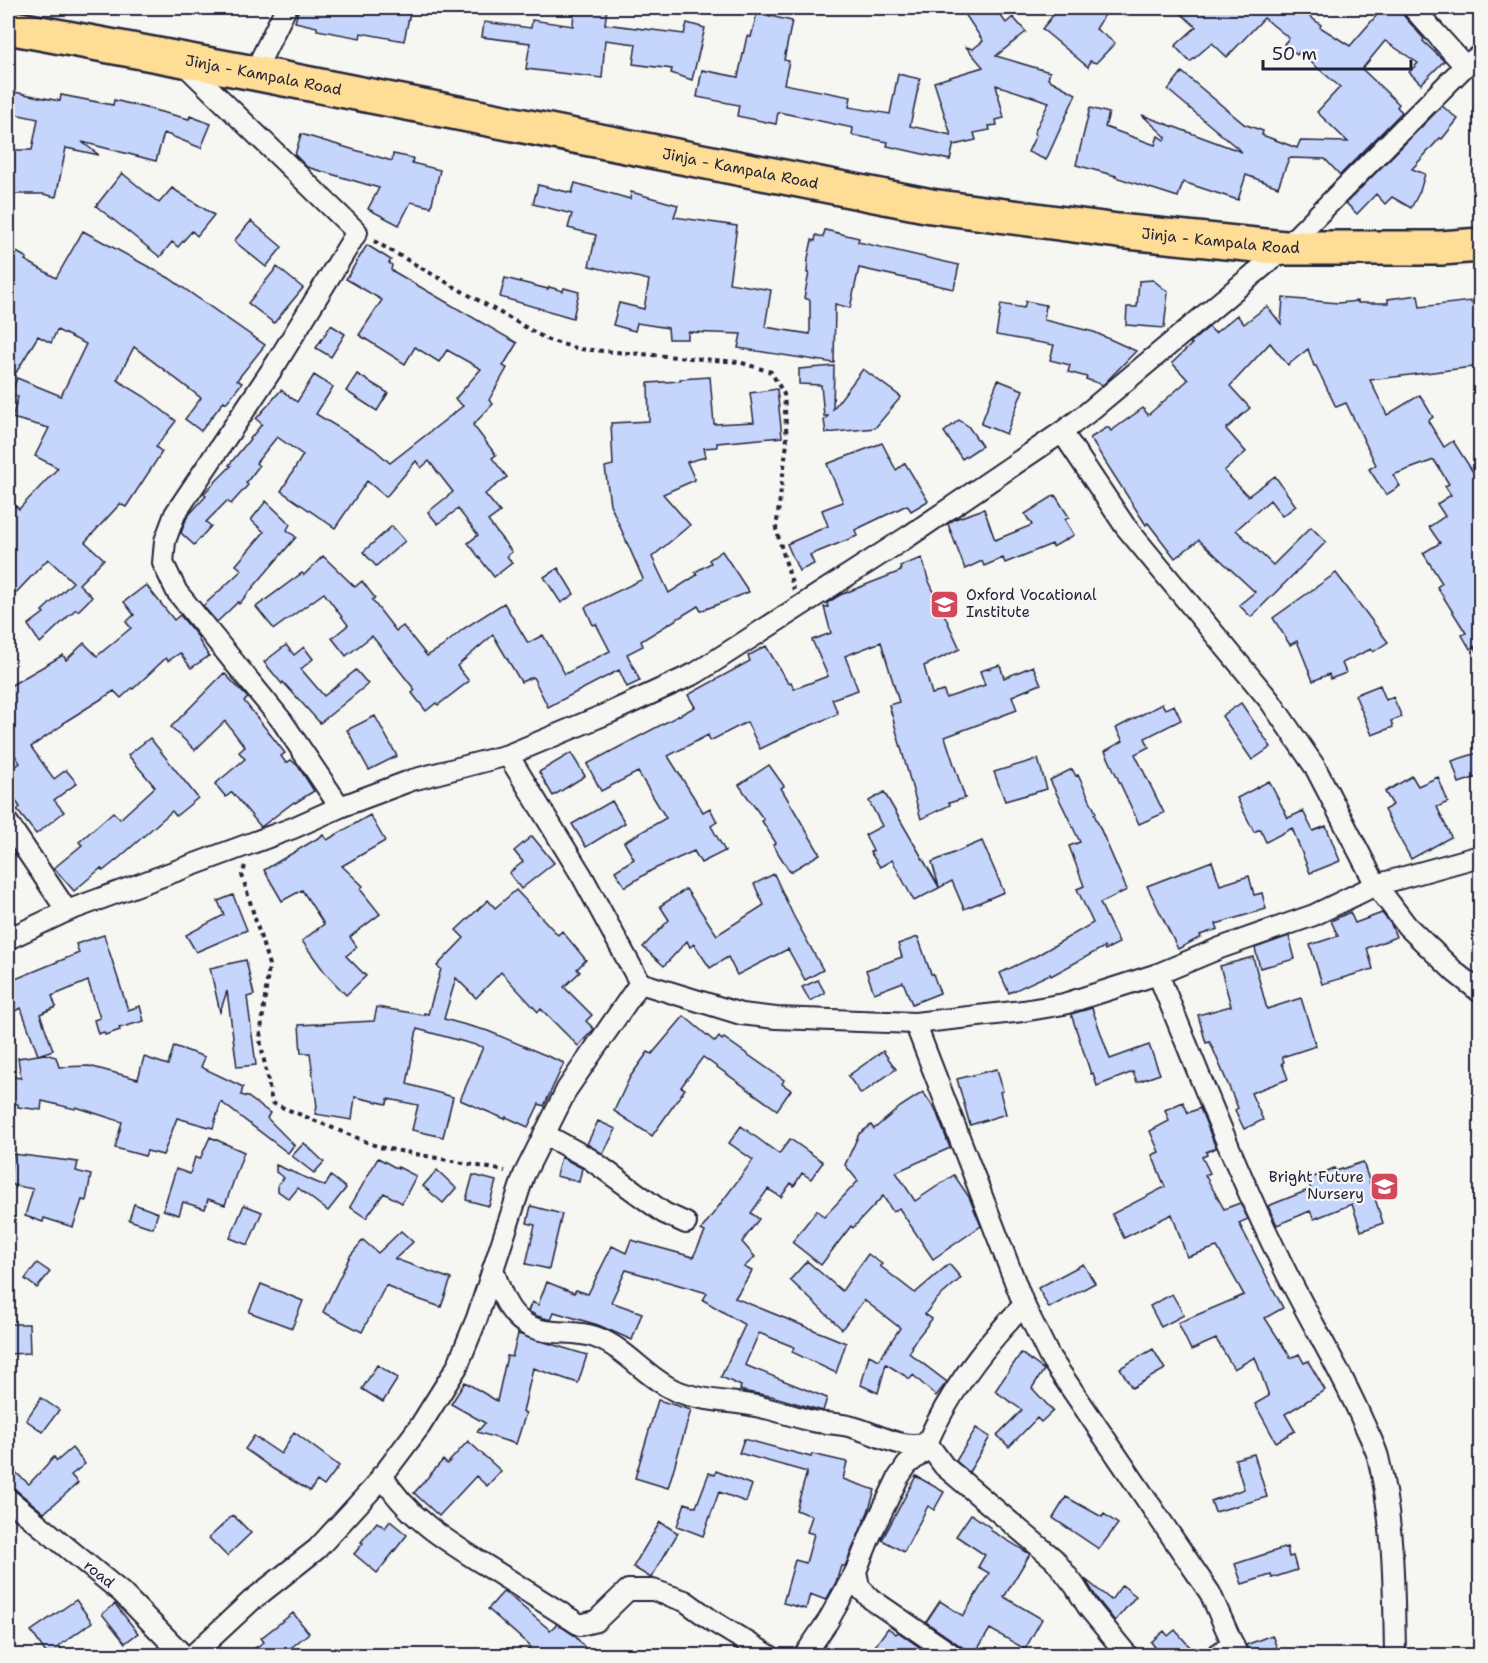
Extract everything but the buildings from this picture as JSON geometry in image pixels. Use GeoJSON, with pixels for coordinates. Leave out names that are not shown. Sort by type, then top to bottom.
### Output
{"type":"FeatureCollection","features":[{"type":"Feature","properties":{"kind":"highway","name":"Jinja - Kampala Road"},"geometry":{"type":"LineString","coordinates":[[8,27],[931,206],[1118,231],[1285,248],[1441,248],[1480,245]]}},
{"type":"Feature","properties":{"kind":"street"},"geometry":{"type":"LineString","coordinates":[[254,73],[286,8]]}},
{"type":"Feature","properties":{"kind":"street"},"geometry":{"type":"LineString","coordinates":[[8,939],[67,911],[293,828],[340,807],[412,780],[508,755],[611,712],[696,673],[909,536],[1062,432],[1285,248],[1473,60],[1413,8]]}},
{"type":"Feature","properties":{"kind":"street"},"geometry":{"type":"LineString","coordinates":[[180,60],[357,232],[277,362],[175,514],[165,542],[163,563],[177,592],[282,721],[340,807]]}},
{"type":"Feature","properties":{"kind":"street"},"geometry":{"type":"LineString","coordinates":[[1062,432],[1125,526],[1270,701],[1315,767],[1376,885],[1407,926],[1456,973],[1480,992]]}},
{"type":"Feature","properties":{"kind":"street"},"geometry":{"type":"LineString","coordinates":[[508,755],[582,876],[640,983],[741,1014],[776,1018],[915,1023],[1064,1004],[1158,974],[1220,948],[1314,915],[1376,885],[1480,856]]}},
{"type":"Feature","properties":{"kind":"street"},"geometry":{"type":"LineString","coordinates":[[8,823],[67,911]]}},
{"type":"Feature","properties":{"kind":"street"},"geometry":{"type":"LineString","coordinates":[[1158,974],[1212,1111],[1264,1226],[1296,1292],[1348,1388],[1377,1455],[1388,1507],[1394,1560],[1395,1656]]}},
{"type":"Feature","properties":{"kind":"street"},"geometry":{"type":"LineString","coordinates":[[192,1656],[251,1601],[317,1549],[382,1475],[420,1426],[457,1367],[477,1318],[524,1175],[544,1134],[567,1089],[640,983]]}},
{"type":"Feature","properties":{"kind":"street"},"geometry":{"type":"LineString","coordinates":[[915,1023],[1024,1305],[1049,1356],[1210,1593],[1235,1650],[1215,1656]]}},
{"type":"Feature","properties":{"kind":"street"},"geometry":{"type":"LineString","coordinates":[[544,1134],[590,1159],[664,1213],[686,1222]]}},
{"type":"Feature","properties":{"kind":"street"},"geometry":{"type":"LineString","coordinates":[[493,1269],[510,1311],[526,1325],[545,1330],[580,1332],[611,1343],[636,1365],[676,1390],[810,1420],[842,1424],[903,1444],[920,1446],[927,1443]]}},
{"type":"Feature","properties":{"kind":"street"},"geometry":{"type":"LineString","coordinates":[[804,1656],[828,1622],[856,1571],[898,1478],[907,1465],[922,1453],[939,1416],[957,1386],[1002,1327],[1024,1305]]}},
{"type":"Feature","properties":{"kind":"street"},"geometry":{"type":"LineString","coordinates":[[927,1443],[944,1466],[1054,1559],[1088,1607],[1128,1656]]}},
{"type":"Feature","properties":{"kind":"street"},"geometry":{"type":"LineString","coordinates":[[382,1475],[394,1495],[448,1542],[580,1625],[596,1621],[628,1590],[653,1590],[685,1601],[714,1622],[770,1656]]}},
{"type":"Feature","properties":{"kind":"street","name":"road"},"geometry":{"type":"LineString","coordinates":[[8,1499],[121,1592],[184,1656]]}},
{"type":"Feature","properties":{"kind":"street"},"geometry":{"type":"LineString","coordinates":[[856,1571],[859,1587],[871,1599],[954,1656]]}},
{"type":"Feature","properties":{"kind":"path"},"geometry":{"type":"LineString","coordinates":[[357,232],[548,340],[579,349],[739,362],[771,372],[784,394],[787,443],[776,529],[799,606]]}},
{"type":"Feature","properties":{"kind":"path"},"geometry":{"type":"LineString","coordinates":[[253,843],[242,875],[269,965],[260,1039],[272,1103],[379,1147],[524,1175]]}},
{"type":"Feature","properties":{"kind":"place","name":"Oxford Vocational Institute"},"geometry":{"type":"Point","coordinates":[945,604]}},
{"type":"Feature","properties":{"kind":"place","name":"Bright Future Nursery"},"geometry":{"type":"Point","coordinates":[1385,1186]}}]}
